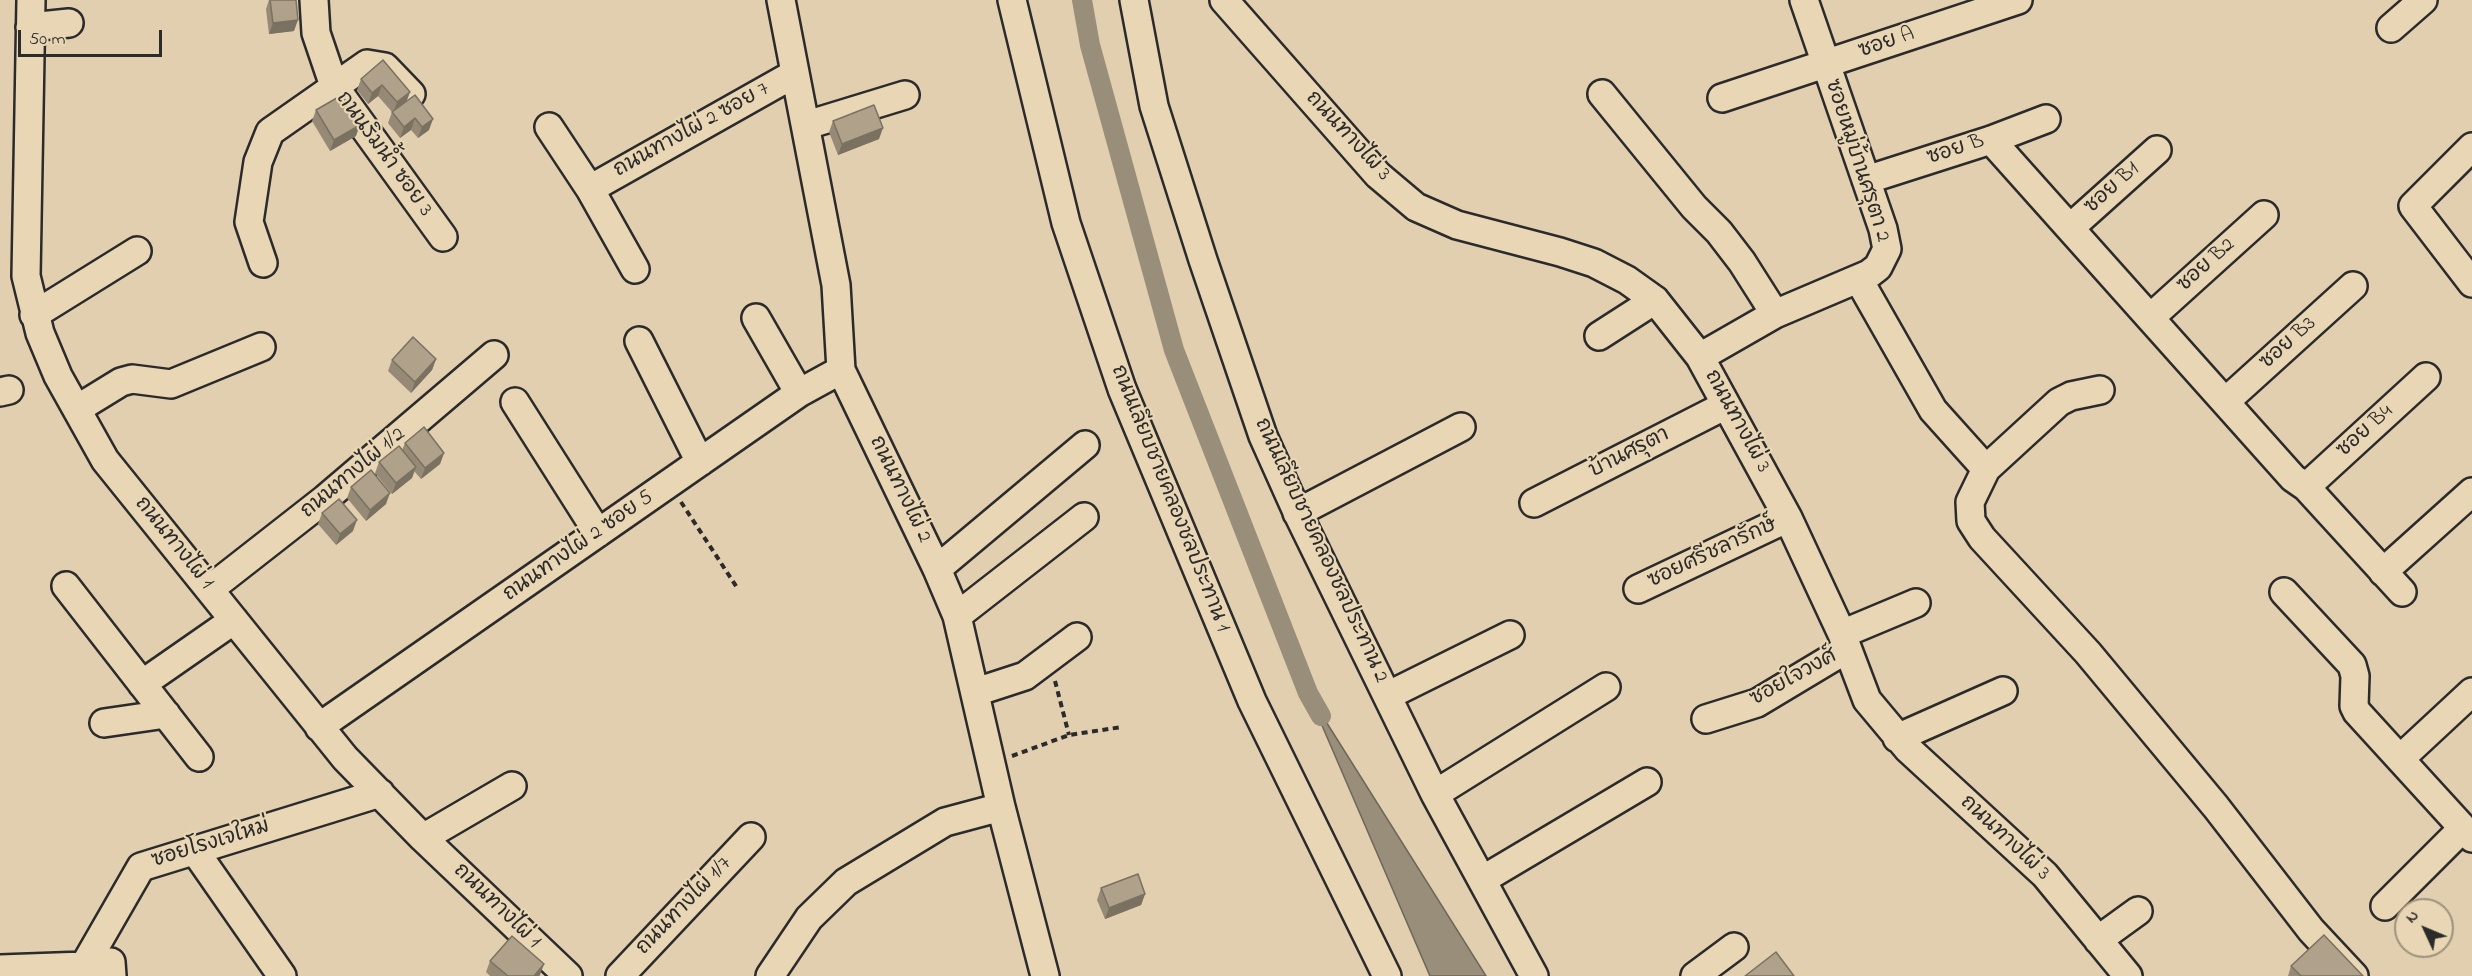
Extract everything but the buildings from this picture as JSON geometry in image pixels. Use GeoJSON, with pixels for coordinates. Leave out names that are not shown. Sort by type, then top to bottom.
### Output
{"type":"FeatureCollection","features":[{"type":"Feature","properties":{"kind":"street","name":"ถนนทางไผ่ 1"},"geometry":{"type":"LineString","coordinates":[[31,0],[26,276],[34,315],[58,375],[105,460],[319,727],[423,838],[568,976]]}},
{"type":"Feature","properties":{"kind":"street","name":"ถนนริมน้ำ ซอย 3"},"geometry":{"type":"LineString","coordinates":[[314,0],[316,33],[334,86],[443,237]]}},
{"type":"Feature","properties":{"kind":"street","name":"ถนนทางไผ่ 2"},"geometry":{"type":"LineString","coordinates":[[782,0],[794,74],[807,125],[836,285],[841,370],[937,569],[957,616],[1001,807],[1045,976]]}},
{"type":"Feature","properties":{"kind":"street","name":"ถนนเลียบชายคลองชลประทาน 1"},"geometry":{"type":"LineString","coordinates":[[1012,0],[1066,223],[1122,389],[1252,701],[1387,976]]}},
{"type":"Feature","properties":{"kind":"street","name":"ถนนเลียบชายคลองชลประทาน 2"},"geometry":{"type":"LineString","coordinates":[[1134,0],[1154,106],[1203,261],[1263,436],[1297,513],[1436,794],[1534,976]]}},
{"type":"Feature","properties":{"kind":"street","name":"ถนนทางไผ่ 3"},"geometry":{"type":"LineString","coordinates":[[1224,0],[1378,175],[1416,207],[1457,225],[1560,252],[1594,264],[1627,280],[1655,300],[1700,357],[1788,518],[1844,642],[1867,700],[1897,738],[2045,875],[2128,976]]}},
{"type":"Feature","properties":{"kind":"street","name":"ซอยหมู่บ้านศรุตา 2"},"geometry":{"type":"LineString","coordinates":[[1700,357],[1774,314],[1859,280],[1878,267],[1887,249],[1883,229],[1804,0]]}},
{"type":"Feature","properties":{"kind":"street","name":"ซอย A"},"geometry":{"type":"LineString","coordinates":[[1722,98],[2018,0]]}},
{"type":"Feature","properties":{"kind":"street"},"geometry":{"type":"LineString","coordinates":[[2391,28],[2423,0]]}},
{"type":"Feature","properties":{"kind":"street"},"geometry":{"type":"LineString","coordinates":[[30,27],[69,23]]}},
{"type":"Feature","properties":{"kind":"street"},"geometry":{"type":"LineString","coordinates":[[263,263],[249,222],[258,162],[270,132],[367,64],[385,67],[411,94]]}},
{"type":"Feature","properties":{"kind":"street","name":"ถนนทางไผ่ 2 ซอย 7"},"geometry":{"type":"LineString","coordinates":[[590,189],[794,74]]}},
{"type":"Feature","properties":{"kind":"street"},"geometry":{"type":"LineString","coordinates":[[1602,94],[1694,207],[1719,232],[1742,262],[1774,314]]}},
{"type":"Feature","properties":{"kind":"street"},"geometry":{"type":"LineString","coordinates":[[807,125],[905,95]]}},
{"type":"Feature","properties":{"kind":"street","name":"ซอย B"},"geometry":{"type":"LineString","coordinates":[[1866,180],[1991,140],[2046,119]]}},
{"type":"Feature","properties":{"kind":"street"},"geometry":{"type":"LineString","coordinates":[[549,127],[590,189],[635,269]]}},
{"type":"Feature","properties":{"kind":"street"},"geometry":{"type":"LineString","coordinates":[[1991,140],[2293,478],[2306,487],[2402,592]]}},
{"type":"Feature","properties":{"kind":"street"},"geometry":{"type":"LineString","coordinates":[[2472,147],[2413,206],[2472,284]]}},
{"type":"Feature","properties":{"kind":"street","name":"ซอย B1"},"geometry":{"type":"LineString","coordinates":[[2070,228],[2157,150]]}},
{"type":"Feature","properties":{"kind":"street","name":"ซอย B2"},"geometry":{"type":"LineString","coordinates":[[2150,318],[2264,215]]}},
{"type":"Feature","properties":{"kind":"street"},"geometry":{"type":"LineString","coordinates":[[34,315],[137,251]]}},
{"type":"Feature","properties":{"kind":"street"},"geometry":{"type":"LineString","coordinates":[[1859,280],[1933,410],[1986,469]]}},
{"type":"Feature","properties":{"kind":"street","name":"ซอย B3"},"geometry":{"type":"LineString","coordinates":[[2225,402],[2353,286]]}},
{"type":"Feature","properties":{"kind":"street"},"geometry":{"type":"LineString","coordinates":[[1599,336],[1655,300]]}},
{"type":"Feature","properties":{"kind":"street"},"geometry":{"type":"LineString","coordinates":[[756,318],[799,393]]}},
{"type":"Feature","properties":{"kind":"street"},"geometry":{"type":"LineString","coordinates":[[639,341],[700,462]]}},
{"type":"Feature","properties":{"kind":"street"},"geometry":{"type":"LineString","coordinates":[[77,409],[121,382],[132,379],[171,384],[261,347]]}},
{"type":"Feature","properties":{"kind":"street","name":"ถนนทางไผ่ 1/2"},"geometry":{"type":"LineString","coordinates":[[210,589],[325,500],[494,355]]}},
{"type":"Feature","properties":{"kind":"street","name":"ถนนทางไผ่ 2 ซอย 5"},"geometry":{"type":"LineString","coordinates":[[319,727],[799,393],[841,370]]}},
{"type":"Feature","properties":{"kind":"street","name":"ซอย B4"},"geometry":{"type":"LineString","coordinates":[[2306,487],[2426,377]]}},
{"type":"Feature","properties":{"kind":"street"},"geometry":{"type":"LineString","coordinates":[[2100,390],[2072,396],[2059,402],[1986,469],[1970,502],[1971,521],[1982,538],[2088,653],[2216,807],[2311,930],[2354,976]]}},
{"type":"Feature","properties":{"kind":"street"},"geometry":{"type":"LineString","coordinates":[[514,402],[598,533]]}},
{"type":"Feature","properties":{"kind":"street","name":"บ้านศรุตา"},"geometry":{"type":"LineString","coordinates":[[1534,503],[1726,405]]}},
{"type":"Feature","properties":{"kind":"street"},"geometry":{"type":"LineString","coordinates":[[1297,513],[1461,427]]}},
{"type":"Feature","properties":{"kind":"street"},"geometry":{"type":"LineString","coordinates":[[937,569],[1085,445]]}},
{"type":"Feature","properties":{"kind":"street"},"geometry":{"type":"LineString","coordinates":[[2383,572],[2472,492]]}},
{"type":"Feature","properties":{"kind":"street"},"geometry":{"type":"LineString","coordinates":[[957,616],[1084,517]]}},
{"type":"Feature","properties":{"kind":"street","name":"ซอยศรีชลารักษ์"},"geometry":{"type":"LineString","coordinates":[[1638,589],[1788,518]]}},
{"type":"Feature","properties":{"kind":"street"},"geometry":{"type":"LineString","coordinates":[[66,586],[199,757]]}},
{"type":"Feature","properties":{"kind":"street"},"geometry":{"type":"LineString","coordinates":[[2284,592],[2348,660],[2355,676],[2353,699],[2357,712],[2468,833],[2385,906]]}},
{"type":"Feature","properties":{"kind":"street","name":"ซอยใจวงศ์"},"geometry":{"type":"LineString","coordinates":[[1706,719],[1757,703],[1844,642],[1916,603]]}},
{"type":"Feature","properties":{"kind":"street"},"geometry":{"type":"LineString","coordinates":[[142,684],[234,620]]}},
{"type":"Feature","properties":{"kind":"street"},"geometry":{"type":"LineString","coordinates":[[1387,696],[1510,635]]}},
{"type":"Feature","properties":{"kind":"street"},"geometry":{"type":"LineString","coordinates":[[976,692],[1025,675],[1077,637]]}},
{"type":"Feature","properties":{"kind":"street"},"geometry":{"type":"LineString","coordinates":[[1436,794],[1606,687]]}},
{"type":"Feature","properties":{"kind":"street"},"geometry":{"type":"LineString","coordinates":[[1897,738],[2003,691]]}},
{"type":"Feature","properties":{"kind":"street"},"geometry":{"type":"LineString","coordinates":[[2401,758],[2472,692]]}},
{"type":"Feature","properties":{"kind":"street"},"geometry":{"type":"LineString","coordinates":[[104,723],[166,714]]}},
{"type":"Feature","properties":{"kind":"street"},"geometry":{"type":"LineString","coordinates":[[1482,880],[1647,782]]}},
{"type":"Feature","properties":{"kind":"street"},"geometry":{"type":"LineString","coordinates":[[423,838],[512,786]]}},
{"type":"Feature","properties":{"kind":"street","name":"ซอยโรงเจใหม่"},"geometry":{"type":"LineString","coordinates":[[84,966],[141,867],[380,793]]}},
{"type":"Feature","properties":{"kind":"street"},"geometry":{"type":"LineString","coordinates":[[770,976],[809,918],[846,882],[945,822],[1001,807]]}},
{"type":"Feature","properties":{"kind":"street","name":"ถนนทางไผ่ 1/7"},"geometry":{"type":"LineString","coordinates":[[620,976],[751,837]]}},
{"type":"Feature","properties":{"kind":"street"},"geometry":{"type":"LineString","coordinates":[[195,851],[282,976]]}},
{"type":"Feature","properties":{"kind":"street"},"geometry":{"type":"LineString","coordinates":[[2098,940],[2138,911]]}},
{"type":"Feature","properties":{"kind":"street"},"geometry":{"type":"LineString","coordinates":[[1695,976],[1734,947]]}},
{"type":"Feature","properties":{"kind":"street"},"geometry":{"type":"LineString","coordinates":[[16,971],[111,962],[112,976]]}},
{"type":"Feature","properties":{"kind":"path"},"geometry":{"type":"LineString","coordinates":[[669,484],[738,588]]}},
{"type":"Feature","properties":{"kind":"path"},"geometry":{"type":"LineString","coordinates":[[1050,657],[1069,735]]}},
{"type":"Feature","properties":{"kind":"path"},"geometry":{"type":"LineString","coordinates":[[991,764],[1069,735],[1122,727]]}},
{"type":"Feature","properties":{"kind":"shaded area"},"geometry":{"type":"Polygon","coordinates":[[[1308,693],[1486,976],[1430,976],[1308,693]]]}},
{"type":"Feature","properties":{"kind":"waterway"},"geometry":{"type":"LineString","coordinates":[[1082,0],[1090,45],[1174,350],[1308,693],[1321,716]]}}]}
